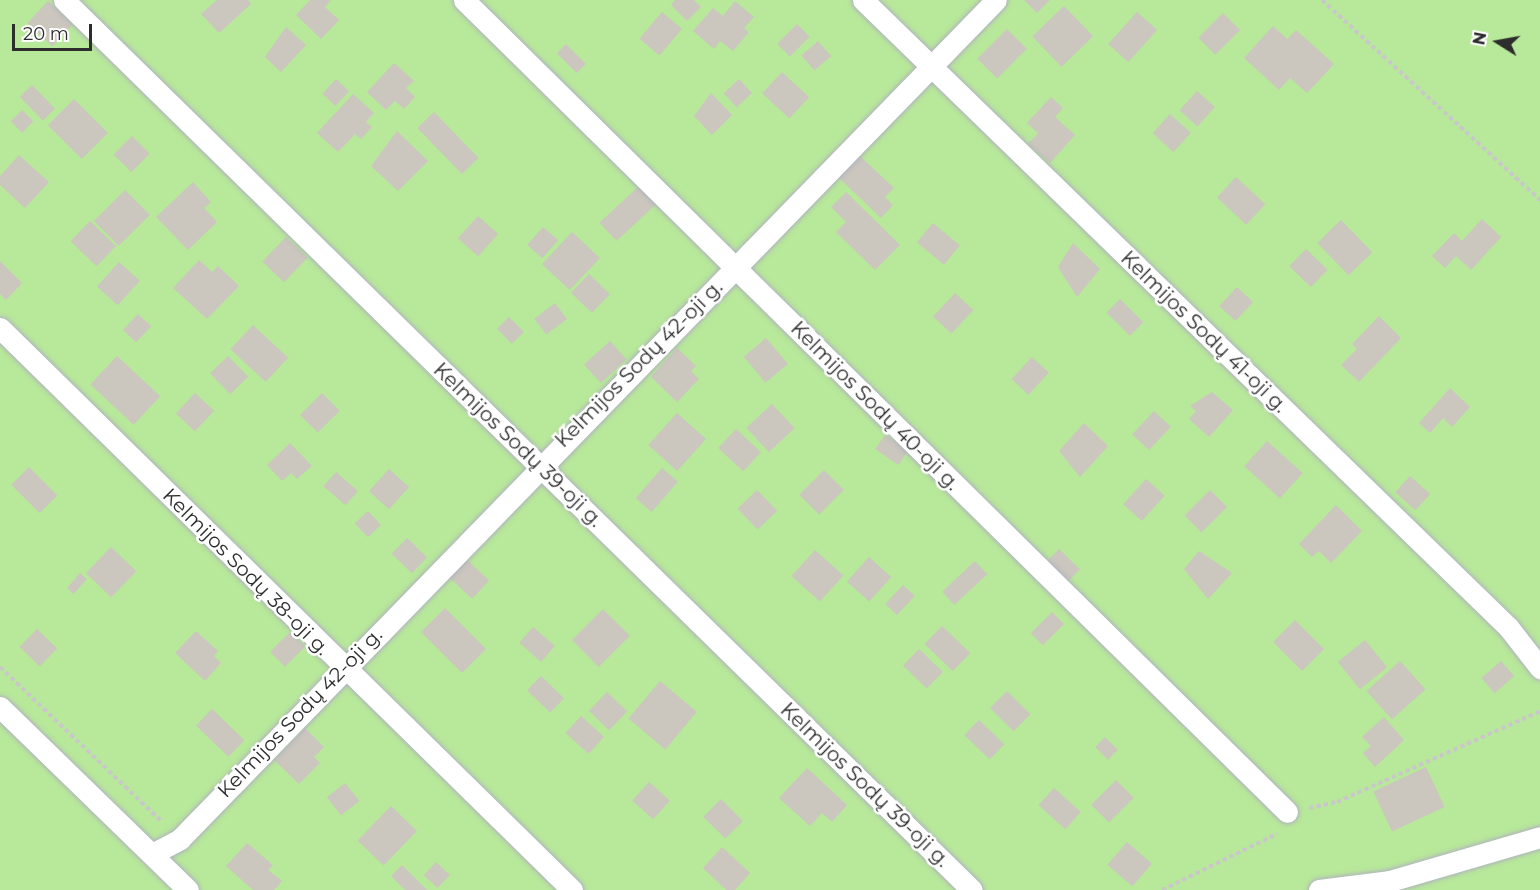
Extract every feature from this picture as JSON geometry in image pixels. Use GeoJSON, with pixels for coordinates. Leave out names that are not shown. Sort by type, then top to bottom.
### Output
{"type":"FeatureCollection","features":[{"type":"Feature","properties":{"kind":"street","name":"Kelmijos Sodų 39-oji g."},"geometry":{"type":"LineString","coordinates":[[63,0],[972,890]]}},
{"type":"Feature","properties":{"kind":"street","name":"Kelmijos Sodų 40-oji g."},"geometry":{"type":"LineString","coordinates":[[464,0],[1287,812]]}},
{"type":"Feature","properties":{"kind":"street","name":"Kelmijos Sodų 41-oji g."},"geometry":{"type":"LineString","coordinates":[[863,0],[1509,628],[1540,668]]}},
{"type":"Feature","properties":{"kind":"street","name":"Kelmijos Sodų 42-oji g."},"geometry":{"type":"LineString","coordinates":[[154,853],[180,839],[539,465],[996,0]]}},
{"type":"Feature","properties":{"kind":"street","name":"Kelmijos Sodų 38-oji g."},"geometry":{"type":"LineString","coordinates":[[0,328],[343,668],[572,890]]}},
{"type":"Feature","properties":{"kind":"street"},"geometry":{"type":"LineString","coordinates":[[0,707],[154,853],[188,890]]}},
{"type":"Feature","properties":{"kind":"street"},"geometry":{"type":"LineString","coordinates":[[1319,890],[1394,886],[1540,837]]}},
{"type":"Feature","properties":{"kind":"path"},"geometry":{"type":"LineString","coordinates":[[1322,0],[1540,200]]}},
{"type":"Feature","properties":{"kind":"path"},"geometry":{"type":"LineString","coordinates":[[0,667],[180,839]]}},
{"type":"Feature","properties":{"kind":"path"},"geometry":{"type":"LineString","coordinates":[[1162,890],[1275,836],[1287,812],[1337,802],[1540,711]]}},
{"type":"Feature","properties":{"kind":"green space"},"geometry":{"type":"Polygon","coordinates":[[[0,0],[1540,0],[1540,890],[0,890],[0,0]]]}},
{"type":"Feature","properties":{"kind":"building"},"geometry":{"type":"Polygon","coordinates":[[[217,0],[248,0],[251,4],[219,33],[201,14],[217,0]]]}},
{"type":"Feature","properties":{"kind":"building"},"geometry":{"type":"Polygon","coordinates":[[[310,0],[331,0],[325,7],[339,20],[321,39],[296,15],[310,0]]]}},
{"type":"Feature","properties":{"kind":"building"},"geometry":{"type":"Polygon","coordinates":[[[675,0],[694,0],[701,7],[687,21],[671,5],[675,0]]]}},
{"type":"Feature","properties":{"kind":"building"},"geometry":{"type":"Polygon","coordinates":[[[1024,0],[1050,0],[1037,13],[1024,0]]]}},
{"type":"Feature","properties":{"kind":"building"},"geometry":{"type":"Polygon","coordinates":[[[48,1],[73,24],[52,46],[28,23],[48,1]]]}},
{"type":"Feature","properties":{"kind":"building"},"geometry":{"type":"Polygon","coordinates":[[[735,1],[754,17],[744,28],[749,32],[733,51],[720,41],[714,49],[693,31],[713,8],[723,16],[735,1]]]}},
{"type":"Feature","properties":{"kind":"building"},"geometry":{"type":"Polygon","coordinates":[[[1064,6],[1093,36],[1062,67],[1032,37],[1064,6]]]}},
{"type":"Feature","properties":{"kind":"building"},"geometry":{"type":"Polygon","coordinates":[[[662,12],[682,29],[659,56],[640,39],[662,12]]]}},
{"type":"Feature","properties":{"kind":"building"},"geometry":{"type":"Polygon","coordinates":[[[1137,12],[1157,30],[1128,62],[1108,44],[1137,12]]]}},
{"type":"Feature","properties":{"kind":"building"},"geometry":{"type":"Polygon","coordinates":[[[1223,13],[1240,30],[1215,55],[1198,38],[1223,13]]]}},
{"type":"Feature","properties":{"kind":"building"},"geometry":{"type":"Polygon","coordinates":[[[797,24],[810,37],[790,57],[777,44],[797,24]]]}},
{"type":"Feature","properties":{"kind":"building"},"geometry":{"type":"Polygon","coordinates":[[[1273,26],[1287,39],[1296,30],[1334,64],[1307,93],[1290,78],[1279,90],[1244,58],[1273,26]]]}},
{"type":"Feature","properties":{"kind":"building"},"geometry":{"type":"Polygon","coordinates":[[[286,27],[306,45],[281,72],[265,57],[286,27]]]}},
{"type":"Feature","properties":{"kind":"building"},"geometry":{"type":"Polygon","coordinates":[[[1007,29],[1027,49],[997,78],[977,59],[1007,29]]]}},
{"type":"Feature","properties":{"kind":"building"},"geometry":{"type":"Polygon","coordinates":[[[818,41],[831,56],[815,71],[801,55],[818,41]]]}},
{"type":"Feature","properties":{"kind":"building"},"geometry":{"type":"Polygon","coordinates":[[[566,44],[586,64],[577,73],[557,53],[566,44]]]}},
{"type":"Feature","properties":{"kind":"building"},"geometry":{"type":"Polygon","coordinates":[[[394,63],[414,81],[406,88],[415,97],[404,109],[395,101],[386,110],[367,92],[394,63]]]}},
{"type":"Feature","properties":{"kind":"building"},"geometry":{"type":"Polygon","coordinates":[[[782,72],[809,97],[789,118],[762,93],[782,72]]]}},
{"type":"Feature","properties":{"kind":"building"},"geometry":{"type":"Polygon","coordinates":[[[336,79],[349,91],[336,106],[322,94],[336,79]]]}},
{"type":"Feature","properties":{"kind":"building"},"geometry":{"type":"Polygon","coordinates":[[[739,79],[752,93],[737,107],[724,93],[739,79]]]}},
{"type":"Feature","properties":{"kind":"building"},"geometry":{"type":"Polygon","coordinates":[[[32,85],[55,109],[43,121],[20,97],[32,85]]]}},
{"type":"Feature","properties":{"kind":"building"},"geometry":{"type":"Polygon","coordinates":[[[1197,91],[1215,107],[1197,126],[1180,110],[1197,91]]]}},
{"type":"Feature","properties":{"kind":"building"},"geometry":{"type":"Polygon","coordinates":[[[711,93],[732,115],[712,135],[694,116],[711,93]]]}},
{"type":"Feature","properties":{"kind":"building"},"geometry":{"type":"Polygon","coordinates":[[[353,94],[374,113],[366,122],[372,127],[361,139],[355,134],[338,152],[317,133],[353,94]]]}},
{"type":"Feature","properties":{"kind":"building"},"geometry":{"type":"Polygon","coordinates":[[[1051,97],[1063,108],[1055,117],[1075,135],[1050,163],[1028,144],[1038,133],[1027,123],[1051,97]]]}},
{"type":"Feature","properties":{"kind":"building"},"geometry":{"type":"Polygon","coordinates":[[[74,99],[108,133],[82,159],[48,125],[74,99]]]}},
{"type":"Feature","properties":{"kind":"building"},"geometry":{"type":"Polygon","coordinates":[[[22,110],[33,121],[22,133],[11,121],[22,110]]]}},
{"type":"Feature","properties":{"kind":"building"},"geometry":{"type":"Polygon","coordinates":[[[434,112],[478,158],[462,174],[417,128],[434,112]]]}},
{"type":"Feature","properties":{"kind":"building"},"geometry":{"type":"Polygon","coordinates":[[[1170,114],[1191,133],[1173,152],[1153,133],[1170,114]]]}},
{"type":"Feature","properties":{"kind":"building"},"geometry":{"type":"Polygon","coordinates":[[[397,131],[428,161],[398,191],[371,166],[397,131]]]}},
{"type":"Feature","properties":{"kind":"building"},"geometry":{"type":"Polygon","coordinates":[[[132,136],[150,154],[131,172],[114,154],[132,136]]]}},
{"type":"Feature","properties":{"kind":"building"},"geometry":{"type":"Polygon","coordinates":[[[19,155],[49,182],[25,208],[0,185],[0,176],[19,155]]]}},
{"type":"Feature","properties":{"kind":"building"},"geometry":{"type":"Polygon","coordinates":[[[860,156],[894,188],[885,197],[893,205],[881,218],[839,178],[860,156]]]}},
{"type":"Feature","properties":{"kind":"building"},"geometry":{"type":"Polygon","coordinates":[[[1236,177],[1265,204],[1246,225],[1217,197],[1236,177]]]}},
{"type":"Feature","properties":{"kind":"building"},"geometry":{"type":"Polygon","coordinates":[[[193,182],[211,202],[204,208],[217,222],[188,250],[156,217],[193,182]]]}},
{"type":"Feature","properties":{"kind":"building"},"geometry":{"type":"Polygon","coordinates":[[[639,186],[656,204],[617,241],[600,223],[639,186]]]}},
{"type":"Feature","properties":{"kind":"building"},"geometry":{"type":"Polygon","coordinates":[[[125,190],[150,215],[119,246],[94,221],[125,190]]]}},
{"type":"Feature","properties":{"kind":"building"},"geometry":{"type":"Polygon","coordinates":[[[846,192],[900,245],[875,270],[836,232],[846,222],[831,207],[846,192]]]}},
{"type":"Feature","properties":{"kind":"building"},"geometry":{"type":"Polygon","coordinates":[[[478,216],[498,234],[478,256],[458,238],[478,216]]]}},
{"type":"Feature","properties":{"kind":"building"},"geometry":{"type":"Polygon","coordinates":[[[1482,219],[1501,237],[1471,270],[1456,256],[1445,268],[1432,256],[1454,233],[1462,241],[1482,219]]]}},
{"type":"Feature","properties":{"kind":"building"},"geometry":{"type":"Polygon","coordinates":[[[1341,220],[1372,252],[1349,275],[1317,243],[1341,220]]]}},
{"type":"Feature","properties":{"kind":"building"},"geometry":{"type":"Polygon","coordinates":[[[90,221],[116,246],[96,266],[71,241],[90,221]]]}},
{"type":"Feature","properties":{"kind":"building"},"geometry":{"type":"Polygon","coordinates":[[[933,223],[960,245],[944,265],[917,242],[933,223]]]}},
{"type":"Feature","properties":{"kind":"building"},"geometry":{"type":"Polygon","coordinates":[[[543,227],[558,240],[542,258],[527,245],[543,227]]]}},
{"type":"Feature","properties":{"kind":"building"},"geometry":{"type":"Polygon","coordinates":[[[572,232],[600,258],[570,290],[542,264],[572,232]]]}},
{"type":"Feature","properties":{"kind":"building"},"geometry":{"type":"Polygon","coordinates":[[[286,237],[308,258],[284,282],[262,261],[286,237]]]}},
{"type":"Feature","properties":{"kind":"building"},"geometry":{"type":"Polygon","coordinates":[[[1073,243],[1100,269],[1077,297],[1058,267],[1073,243]]]}},
{"type":"Feature","properties":{"kind":"building"},"geometry":{"type":"Polygon","coordinates":[[[1306,249],[1328,270],[1311,287],[1289,266],[1306,249]]]}},
{"type":"Feature","properties":{"kind":"building"},"geometry":{"type":"Polygon","coordinates":[[[199,260],[212,272],[218,266],[239,286],[207,319],[173,288],[199,260]]]}},
{"type":"Feature","properties":{"kind":"building"},"geometry":{"type":"Polygon","coordinates":[[[0,261],[22,283],[6,300],[0,294],[0,261]]]}},
{"type":"Feature","properties":{"kind":"building"},"geometry":{"type":"Polygon","coordinates":[[[119,262],[140,281],[118,305],[97,287],[119,262]]]}},
{"type":"Feature","properties":{"kind":"building"},"geometry":{"type":"Polygon","coordinates":[[[589,274],[610,294],[592,313],[571,293],[589,274]]]}},
{"type":"Feature","properties":{"kind":"building"},"geometry":{"type":"Polygon","coordinates":[[[1237,287],[1253,302],[1235,321],[1219,306],[1237,287]]]}},
{"type":"Feature","properties":{"kind":"building"},"geometry":{"type":"Polygon","coordinates":[[[955,293],[973,310],[951,333],[933,316],[955,293]]]}},
{"type":"Feature","properties":{"kind":"building"},"geometry":{"type":"Polygon","coordinates":[[[1120,299],[1143,322],[1130,336],[1107,312],[1120,299]]]}},
{"type":"Feature","properties":{"kind":"building"},"geometry":{"type":"Polygon","coordinates":[[[555,303],[567,319],[546,335],[534,319],[555,303]]]}},
{"type":"Feature","properties":{"kind":"building"},"geometry":{"type":"Polygon","coordinates":[[[138,314],[151,326],[136,342],[123,330],[138,314]]]}},
{"type":"Feature","properties":{"kind":"building"},"geometry":{"type":"Polygon","coordinates":[[[1379,316],[1401,338],[1359,382],[1341,365],[1357,349],[1352,344],[1379,316]]]}},
{"type":"Feature","properties":{"kind":"building"},"geometry":{"type":"Polygon","coordinates":[[[509,317],[524,332],[512,344],[497,329],[509,317]]]}},
{"type":"Feature","properties":{"kind":"building"},"geometry":{"type":"Polygon","coordinates":[[[253,325],[288,358],[266,382],[230,349],[253,325]]]}},
{"type":"Feature","properties":{"kind":"building"},"geometry":{"type":"Polygon","coordinates":[[[766,338],[788,364],[766,383],[744,357],[766,338]]]}},
{"type":"Feature","properties":{"kind":"building"},"geometry":{"type":"Polygon","coordinates":[[[610,341],[627,360],[601,383],[584,364],[610,341]]]}},
{"type":"Feature","properties":{"kind":"building"},"geometry":{"type":"Polygon","coordinates":[[[677,348],[696,366],[691,371],[699,379],[677,402],[651,377],[677,348]]]}},
{"type":"Feature","properties":{"kind":"building"},"geometry":{"type":"Polygon","coordinates":[[[117,356],[160,396],[134,425],[90,385],[117,356]]]}},
{"type":"Feature","properties":{"kind":"building"},"geometry":{"type":"Polygon","coordinates":[[[228,356],[248,377],[230,394],[210,373],[228,356]]]}},
{"type":"Feature","properties":{"kind":"building"},"geometry":{"type":"Polygon","coordinates":[[[1032,357],[1049,373],[1028,395],[1012,379],[1032,357]]]}},
{"type":"Feature","properties":{"kind":"building"},"geometry":{"type":"Polygon","coordinates":[[[1450,388],[1470,407],[1452,427],[1443,418],[1430,433],[1419,423],[1450,388]]]}},
{"type":"Feature","properties":{"kind":"building"},"geometry":{"type":"Polygon","coordinates":[[[1212,392],[1233,410],[1209,437],[1189,419],[1196,411],[1190,406],[1212,392]]]}},
{"type":"Feature","properties":{"kind":"building"},"geometry":{"type":"Polygon","coordinates":[[[195,393],[214,411],[195,431],[176,413],[195,393]]]}},
{"type":"Feature","properties":{"kind":"building"},"geometry":{"type":"Polygon","coordinates":[[[322,393],[340,411],[318,433],[300,415],[322,393]]]}},
{"type":"Feature","properties":{"kind":"building"},"geometry":{"type":"Polygon","coordinates":[[[772,404],[795,428],[769,452],[746,428],[772,404]]]}},
{"type":"Feature","properties":{"kind":"building"},"geometry":{"type":"Polygon","coordinates":[[[1154,411],[1171,427],[1149,450],[1132,434],[1154,411]]]}},
{"type":"Feature","properties":{"kind":"building"},"geometry":{"type":"Polygon","coordinates":[[[677,413],[706,439],[677,471],[648,445],[677,413]]]}},
{"type":"Feature","properties":{"kind":"building"},"geometry":{"type":"Polygon","coordinates":[[[1084,423],[1108,446],[1080,477],[1059,451],[1084,423]]]}},
{"type":"Feature","properties":{"kind":"building"},"geometry":{"type":"Polygon","coordinates":[[[736,429],[761,452],[743,471],[718,448],[736,429]]]}},
{"type":"Feature","properties":{"kind":"building"},"geometry":{"type":"Polygon","coordinates":[[[885,435],[908,451],[898,465],[875,449],[885,435]]]}},
{"type":"Feature","properties":{"kind":"building"},"geometry":{"type":"Polygon","coordinates":[[[1267,441],[1303,473],[1280,498],[1244,466],[1267,441]]]}},
{"type":"Feature","properties":{"kind":"building"},"geometry":{"type":"Polygon","coordinates":[[[290,443],[312,466],[297,479],[291,473],[282,481],[267,465],[290,443]]]}},
{"type":"Feature","properties":{"kind":"building"},"geometry":{"type":"Polygon","coordinates":[[[29,467],[57,495],[40,513],[11,485],[29,467]]]}},
{"type":"Feature","properties":{"kind":"building"},"geometry":{"type":"Polygon","coordinates":[[[662,468],[678,482],[652,512],[636,498],[662,468]]]}},
{"type":"Feature","properties":{"kind":"building"},"geometry":{"type":"Polygon","coordinates":[[[389,469],[409,487],[389,509],[369,491],[389,469]]]}},
{"type":"Feature","properties":{"kind":"building"},"geometry":{"type":"Polygon","coordinates":[[[824,470],[844,490],[819,515],[799,495],[824,470]]]}},
{"type":"Feature","properties":{"kind":"building"},"geometry":{"type":"Polygon","coordinates":[[[336,472],[358,491],[345,505],[324,486],[336,472]]]}},
{"type":"Feature","properties":{"kind":"building"},"geometry":{"type":"Polygon","coordinates":[[[1410,476],[1430,494],[1415,510],[1395,492],[1410,476]]]}},
{"type":"Feature","properties":{"kind":"building"},"geometry":{"type":"Polygon","coordinates":[[[1146,479],[1165,496],[1142,521],[1123,504],[1146,479]]]}},
{"type":"Feature","properties":{"kind":"building"},"geometry":{"type":"Polygon","coordinates":[[[757,490],[777,511],[758,530],[738,509],[757,490]]]}},
{"type":"Feature","properties":{"kind":"building"},"geometry":{"type":"Polygon","coordinates":[[[1210,490],[1227,507],[1202,532],[1185,515],[1210,490]]]}},
{"type":"Feature","properties":{"kind":"building"},"geometry":{"type":"Polygon","coordinates":[[[1336,505],[1362,531],[1331,563],[1319,551],[1312,557],[1299,544],[1336,505]]]}},
{"type":"Feature","properties":{"kind":"building"},"geometry":{"type":"Polygon","coordinates":[[[368,511],[381,525],[368,537],[355,523],[368,511]]]}},
{"type":"Feature","properties":{"kind":"building"},"geometry":{"type":"Polygon","coordinates":[[[407,538],[427,557],[412,573],[392,554],[407,538]]]}},
{"type":"Feature","properties":{"kind":"building"},"geometry":{"type":"Polygon","coordinates":[[[111,547],[136,571],[111,597],[86,573],[111,547]]]}},
{"type":"Feature","properties":{"kind":"building"},"geometry":{"type":"Polygon","coordinates":[[[1059,549],[1080,569],[1067,582],[1046,562],[1059,549]]]}},
{"type":"Feature","properties":{"kind":"building"},"geometry":{"type":"Polygon","coordinates":[[[815,550],[843,575],[820,601],[792,576],[815,550]]]}},
{"type":"Feature","properties":{"kind":"building"},"geometry":{"type":"Polygon","coordinates":[[[1199,551],[1232,573],[1208,599],[1184,569],[1199,551]]]}},
{"type":"Feature","properties":{"kind":"building"},"geometry":{"type":"Polygon","coordinates":[[[869,557],[891,577],[869,602],[847,582],[869,557]]]}},
{"type":"Feature","properties":{"kind":"building"},"geometry":{"type":"Polygon","coordinates":[[[465,558],[489,581],[472,599],[448,576],[465,558]]]}},
{"type":"Feature","properties":{"kind":"building"},"geometry":{"type":"Polygon","coordinates":[[[975,561],[987,574],[954,605],[942,592],[975,561]]]}},
{"type":"Feature","properties":{"kind":"building"},"geometry":{"type":"Polygon","coordinates":[[[80,573],[87,579],[74,594],[67,588],[80,573]]]}},
{"type":"Feature","properties":{"kind":"building"},"geometry":{"type":"Polygon","coordinates":[[[903,585],[915,596],[897,615],[885,604],[903,585]]]}},
{"type":"Feature","properties":{"kind":"building"},"geometry":{"type":"Polygon","coordinates":[[[445,608],[486,649],[462,673],[421,632],[445,608]]]}},
{"type":"Feature","properties":{"kind":"building"},"geometry":{"type":"Polygon","coordinates":[[[603,609],[630,636],[599,667],[572,640],[603,609]]]}},
{"type":"Feature","properties":{"kind":"building"},"geometry":{"type":"Polygon","coordinates":[[[1052,612],[1064,624],[1043,645],[1031,633],[1052,612]]]}},
{"type":"Feature","properties":{"kind":"building"},"geometry":{"type":"Polygon","coordinates":[[[1295,620],[1324,649],[1302,671],[1273,642],[1295,620]]]}},
{"type":"Feature","properties":{"kind":"building"},"geometry":{"type":"Polygon","coordinates":[[[942,626],[970,653],[953,671],[925,644],[942,626]]]}},
{"type":"Feature","properties":{"kind":"building"},"geometry":{"type":"Polygon","coordinates":[[[533,627],[555,646],[541,662],[519,643],[533,627]]]}},
{"type":"Feature","properties":{"kind":"building"},"geometry":{"type":"Polygon","coordinates":[[[37,629],[57,648],[40,666],[20,647],[37,629]]]}},
{"type":"Feature","properties":{"kind":"building"},"geometry":{"type":"Polygon","coordinates":[[[196,631],[218,651],[214,656],[221,663],[205,681],[175,653],[196,631]]]}},
{"type":"Feature","properties":{"kind":"building"},"geometry":{"type":"Polygon","coordinates":[[[290,632],[305,647],[285,667],[270,652],[290,632]]]}},
{"type":"Feature","properties":{"kind":"building"},"geometry":{"type":"Polygon","coordinates":[[[1365,640],[1387,667],[1360,689],[1338,662],[1365,640]]]}},
{"type":"Feature","properties":{"kind":"building"},"geometry":{"type":"Polygon","coordinates":[[[919,649],[943,672],[927,688],[903,666],[919,649]]]}},
{"type":"Feature","properties":{"kind":"building"},"geometry":{"type":"Polygon","coordinates":[[[1400,661],[1425,689],[1392,719],[1367,691],[1400,661]]]}},
{"type":"Feature","properties":{"kind":"building"},"geometry":{"type":"Polygon","coordinates":[[[1501,661],[1514,676],[1494,693],[1481,678],[1501,661]]]}},
{"type":"Feature","properties":{"kind":"building"},"geometry":{"type":"Polygon","coordinates":[[[541,676],[564,698],[550,713],[527,690],[541,676]]]}},
{"type":"Feature","properties":{"kind":"building"},"geometry":{"type":"Polygon","coordinates":[[[660,681],[697,712],[665,749],[629,719],[660,681]]]}},
{"type":"Feature","properties":{"kind":"building"},"geometry":{"type":"Polygon","coordinates":[[[1007,691],[1030,714],[1013,731],[990,708],[1007,691]]]}},
{"type":"Feature","properties":{"kind":"building"},"geometry":{"type":"Polygon","coordinates":[[[607,692],[627,711],[609,730],[589,711],[607,692]]]}},
{"type":"Feature","properties":{"kind":"building"},"geometry":{"type":"Polygon","coordinates":[[[212,709],[244,740],[228,757],[196,726],[212,709]]]}},
{"type":"Feature","properties":{"kind":"building"},"geometry":{"type":"Polygon","coordinates":[[[581,716],[604,737],[589,754],[566,733],[581,716]]]}},
{"type":"Feature","properties":{"kind":"building"},"geometry":{"type":"Polygon","coordinates":[[[1384,717],[1404,740],[1375,767],[1363,753],[1371,746],[1362,737],[1384,717]]]}},
{"type":"Feature","properties":{"kind":"building"},"geometry":{"type":"Polygon","coordinates":[[[979,720],[1004,744],[990,759],[964,735],[979,720]]]}},
{"type":"Feature","properties":{"kind":"building"},"geometry":{"type":"Polygon","coordinates":[[[305,728],[324,747],[314,757],[320,763],[299,784],[274,760],[305,728]]]}},
{"type":"Feature","properties":{"kind":"building"},"geometry":{"type":"Polygon","coordinates":[[[1105,737],[1118,750],[1108,760],[1095,747],[1105,737]]]}},
{"type":"Feature","properties":{"kind":"building"},"geometry":{"type":"Polygon","coordinates":[[[1426,767],[1445,807],[1392,831],[1373,792],[1426,767]]]}},
{"type":"Feature","properties":{"kind":"building"},"geometry":{"type":"Polygon","coordinates":[[[807,768],[847,805],[832,822],[822,813],[810,826],[779,798],[807,768]]]}},
{"type":"Feature","properties":{"kind":"building"},"geometry":{"type":"Polygon","coordinates":[[[1116,780],[1134,798],[1109,822],[1091,805],[1116,780]]]}},
{"type":"Feature","properties":{"kind":"building"},"geometry":{"type":"Polygon","coordinates":[[[649,782],[670,801],[653,819],[632,801],[649,782]]]}},
{"type":"Feature","properties":{"kind":"building"},"geometry":{"type":"Polygon","coordinates":[[[345,783],[359,801],[341,815],[327,797],[345,783]]]}},
{"type":"Feature","properties":{"kind":"building"},"geometry":{"type":"Polygon","coordinates":[[[1054,788],[1081,812],[1065,829],[1039,805],[1054,788]]]}},
{"type":"Feature","properties":{"kind":"building"},"geometry":{"type":"Polygon","coordinates":[[[721,799],[743,821],[725,839],[703,817],[721,799]]]}},
{"type":"Feature","properties":{"kind":"building"},"geometry":{"type":"Polygon","coordinates":[[[391,806],[417,831],[384,866],[358,841],[391,806]]]}},
{"type":"Feature","properties":{"kind":"building"},"geometry":{"type":"Polygon","coordinates":[[[1127,842],[1152,864],[1132,886],[1107,865],[1127,842]]]}},
{"type":"Feature","properties":{"kind":"building"},"geometry":{"type":"Polygon","coordinates":[[[247,843],[273,865],[268,870],[282,881],[274,890],[253,890],[226,866],[247,843]]]}},
{"type":"Feature","properties":{"kind":"building"},"geometry":{"type":"Polygon","coordinates":[[[722,847],[750,873],[735,890],[726,890],[703,868],[722,847]]]}},
{"type":"Feature","properties":{"kind":"building"},"geometry":{"type":"Polygon","coordinates":[[[436,862],[450,875],[438,888],[424,875],[436,862]]]}},
{"type":"Feature","properties":{"kind":"building"},"geometry":{"type":"Polygon","coordinates":[[[402,865],[427,890],[405,890],[391,876],[402,865]]]}}]}
